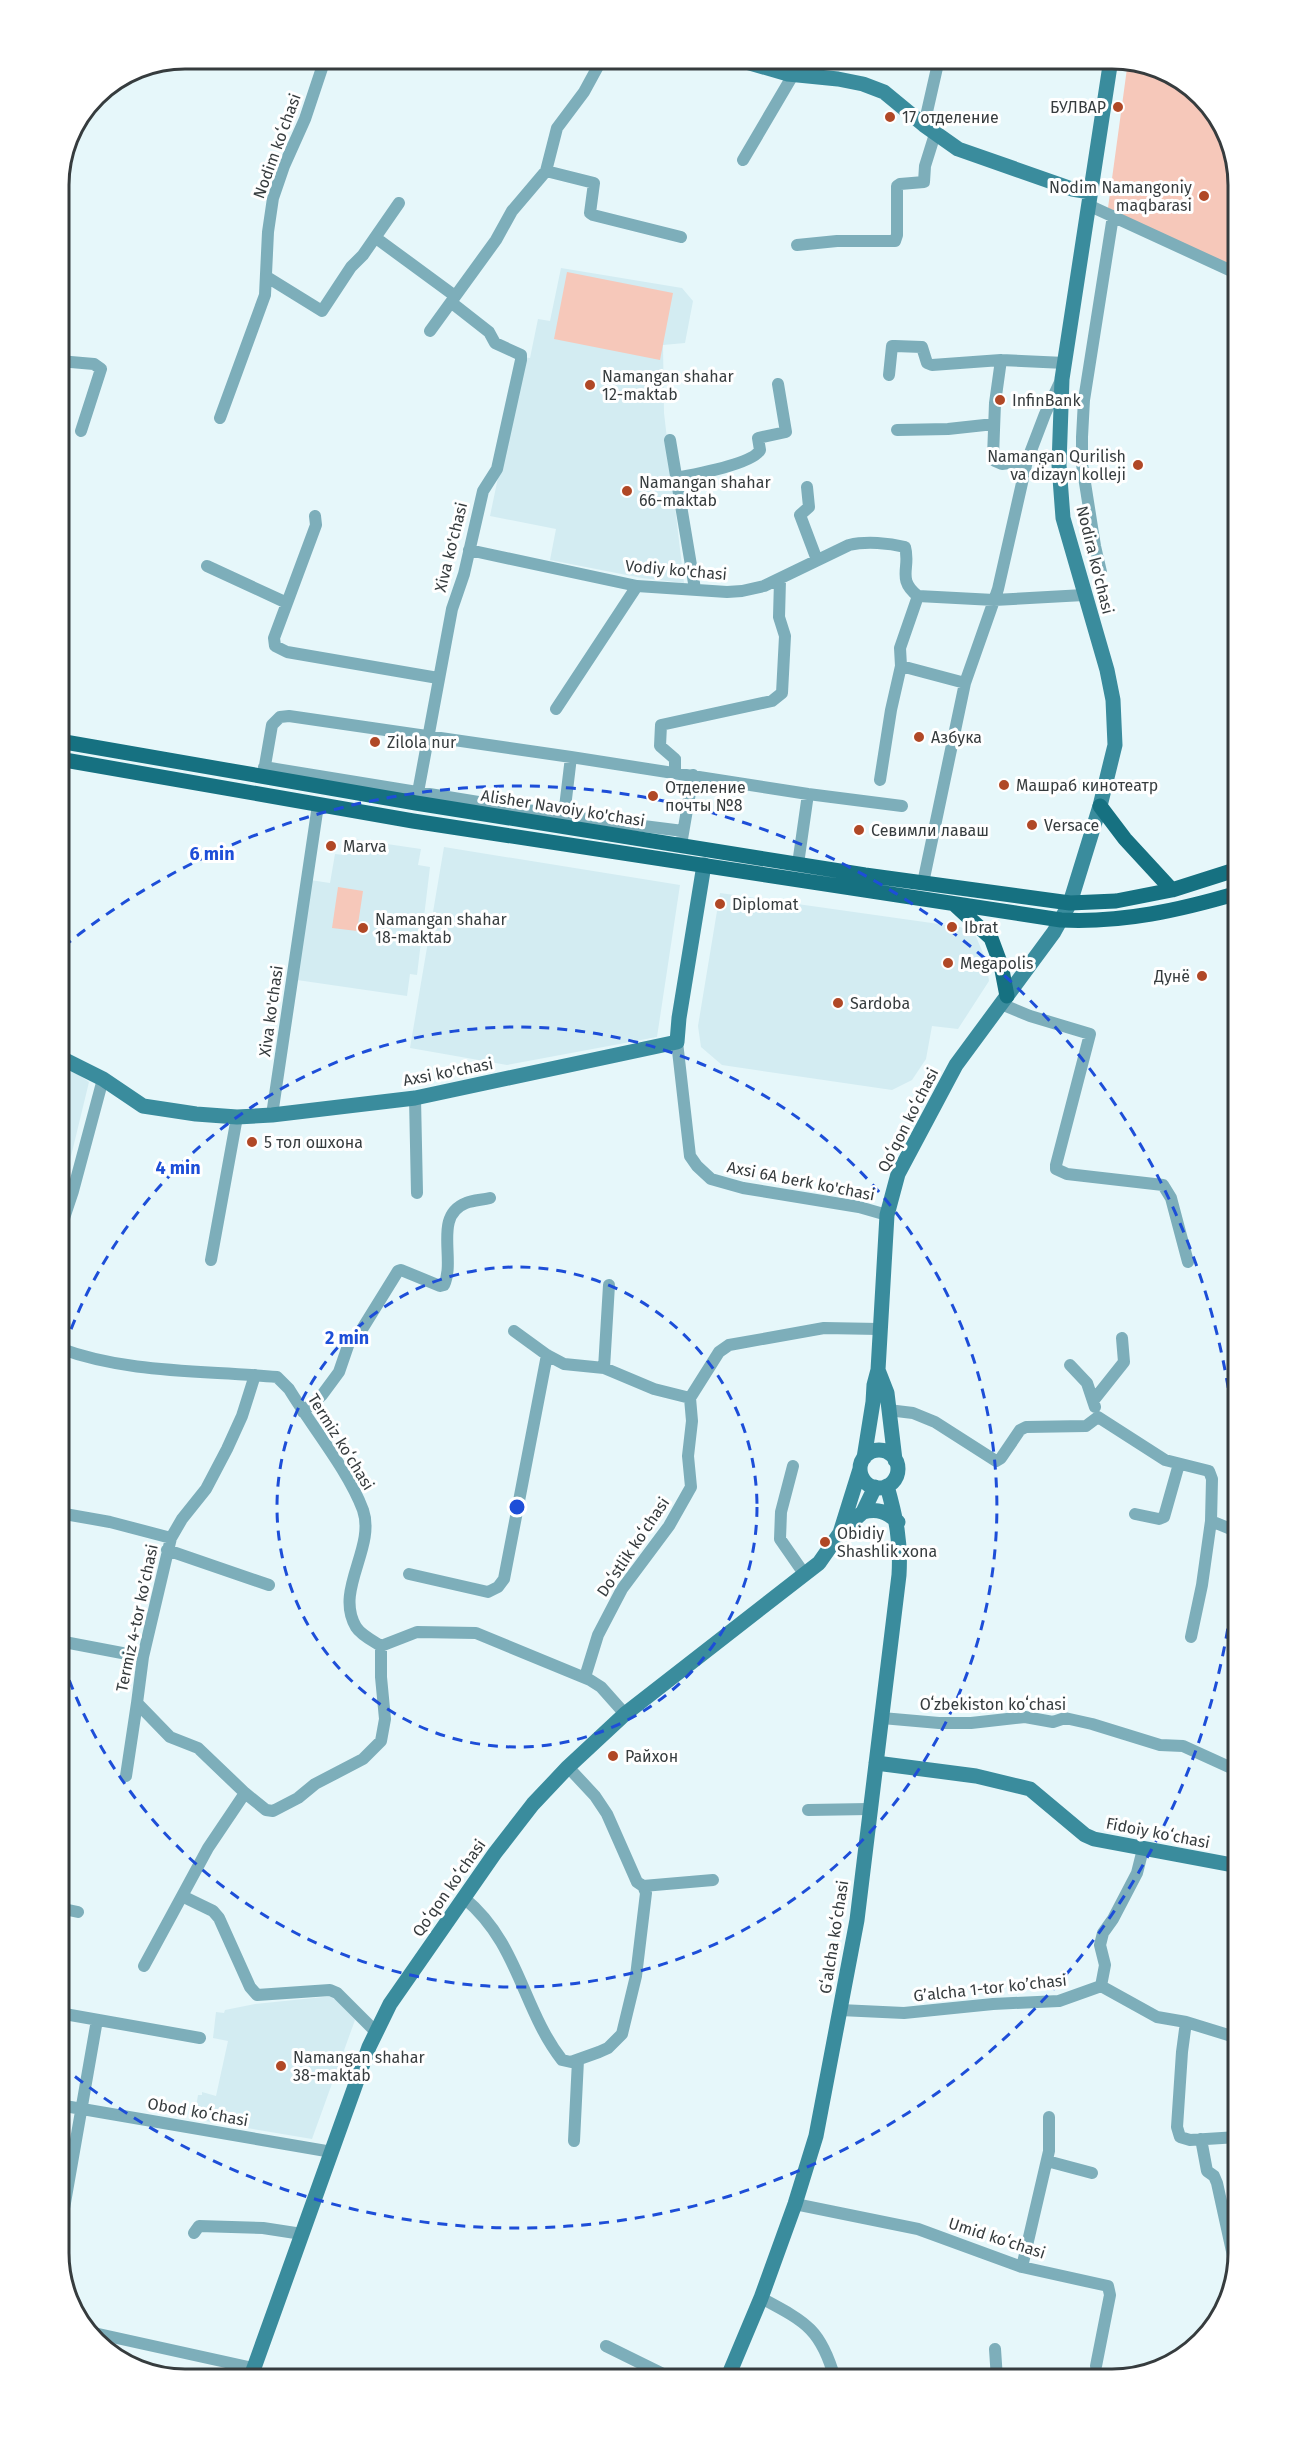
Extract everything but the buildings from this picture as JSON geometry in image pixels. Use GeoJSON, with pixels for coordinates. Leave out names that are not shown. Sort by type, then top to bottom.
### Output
{"type":"FeatureCollection","features":[{"type":"Feature","properties":{"kind":"main road"},"geometry":{"type":"LineString","coordinates":[[772,69],[793,75],[838,79],[884,92],[930,130],[958,149],[1072,189],[1089,198]]}},
{"type":"Feature","properties":{"kind":"main road","name":"Nodira ko'chasi"},"geometry":{"type":"LineString","coordinates":[[1061,920],[1070,903],[1100,806],[1115,744],[1113,700],[1107,670],[1063,518],[1059,465],[1062,379],[1109,69]]}},
{"type":"Feature","properties":{"kind":"main road","name":"Alisher Navoiy ko'chasi"},"geometry":{"type":"LineString","coordinates":[[69,743],[682,838],[798,864],[1070,903],[1116,901],[1172,890],[1228,872]]}},
{"type":"Feature","properties":{"kind":"main road"},"geometry":{"type":"LineString","coordinates":[[69,761],[318,805],[1061,920],[1094,921],[1143,916],[1228,896]]}},
{"type":"Feature","properties":{"kind":"main road"},"geometry":{"type":"LineString","coordinates":[[1100,806],[1125,838],[1172,890]]}},
{"type":"Feature","properties":{"kind":"main road"},"geometry":{"type":"LineString","coordinates":[[677,1042],[704,866]]}},
{"type":"Feature","properties":{"kind":"main road"},"geometry":{"type":"LineString","coordinates":[[954,904],[991,938],[1001,965],[1004,1000]]}},
{"type":"Feature","properties":{"kind":"main road","name":"Qoʻqon koʻchasi"},"geometry":{"type":"LineString","coordinates":[[840,1533],[862,1464],[873,1402],[878,1370],[887,1215],[898,1174],[956,1065],[1061,920]]}},
{"type":"Feature","properties":{"kind":"main road","name":"Axsi ko'chasi"},"geometry":{"type":"LineString","coordinates":[[69,1063],[104,1079],[142,1106],[237,1117],[415,1098],[677,1042]]}},
{"type":"Feature","properties":{"kind":"main road","name":"Qoʻqon koʻchasi"},"geometry":{"type":"LineString","coordinates":[[878,1370],[887,1393],[896,1460]]}},
{"type":"Feature","properties":{"kind":"main road"},"geometry":{"type":"LineString","coordinates":[[874,1451],[886,1451],[896,1460],[898,1472],[896,1478],[881,1487],[864,1481],[862,1464],[874,1451]]}},
{"type":"Feature","properties":{"kind":"main road","name":"Qoʻqon koʻchasi"},"geometry":{"type":"LineString","coordinates":[[254,2369],[369,2047],[390,2004],[464,1898],[533,1804],[568,1767],[625,1714],[819,1563],[840,1533],[863,1512],[881,1487]]}},
{"type":"Feature","properties":{"kind":"main road","name":"Gʻalcha koʻchasi"},"geometry":{"type":"LineString","coordinates":[[731,2369],[762,2298],[816,2136],[857,1920],[899,1575],[898,1522],[881,1487]]}},
{"type":"Feature","properties":{"kind":"main road"},"geometry":{"type":"LineString","coordinates":[[863,1512],[879,1510],[890,1514],[898,1522]]}},
{"type":"Feature","properties":{"kind":"main road","name":"Fidoiy koʻchasi"},"geometry":{"type":"LineString","coordinates":[[876,1762],[947,1771],[1016,1784],[1030,1789],[1047,1801],[1085,1835],[1143,1849],[1228,1864]]}},
{"type":"Feature","properties":{"kind":"street","name":"Nodim koʻchasi"},"geometry":{"type":"LineString","coordinates":[[220,418],[265,295],[268,232],[273,198],[284,166],[306,119],[322,69]]}},
{"type":"Feature","properties":{"kind":"street"},"geometry":{"type":"LineString","coordinates":[[430,331],[496,240],[512,211],[546,171],[557,128],[584,92],[597,69]]}},
{"type":"Feature","properties":{"kind":"street"},"geometry":{"type":"LineString","coordinates":[[797,245],[837,241],[895,240],[897,235],[897,186],[924,182],[938,69]]}},
{"type":"Feature","properties":{"kind":"street"},"geometry":{"type":"LineString","coordinates":[[744,160],[793,75]]}},
{"type":"Feature","properties":{"kind":"street"},"geometry":{"type":"LineString","coordinates":[[546,171],[594,183],[590,213],[593,215],[681,237]]}},
{"type":"Feature","properties":{"kind":"street"},"geometry":{"type":"LineString","coordinates":[[1089,198],[1113,216],[1228,268]]}},
{"type":"Feature","properties":{"kind":"street"},"geometry":{"type":"LineString","coordinates":[[267,277],[322,311],[351,267],[376,238],[399,203]]}},
{"type":"Feature","properties":{"kind":"street"},"geometry":{"type":"LineString","coordinates":[[1101,572],[1082,464],[1084,400],[1113,216]]}},
{"type":"Feature","properties":{"kind":"street"},"geometry":{"type":"LineString","coordinates":[[376,238],[454,300]]}},
{"type":"Feature","properties":{"kind":"street","name":"Xiva ko'chasi"},"geometry":{"type":"LineString","coordinates":[[417,797],[452,609],[483,491],[497,469],[521,360],[521,355],[517,351],[495,343],[489,332],[454,300]]}},
{"type":"Feature","properties":{"kind":"street"},"geometry":{"type":"LineString","coordinates":[[889,375],[892,346],[922,347],[927,363],[932,365],[1001,360],[1065,363]]}},
{"type":"Feature","properties":{"kind":"street"},"geometry":{"type":"LineString","coordinates":[[1001,360],[994,424],[994,461],[1002,464],[1027,461]]}},
{"type":"Feature","properties":{"kind":"street"},"geometry":{"type":"LineString","coordinates":[[69,362],[94,364],[101,369],[81,431]]}},
{"type":"Feature","properties":{"kind":"street"},"geometry":{"type":"LineString","coordinates":[[923,883],[965,683],[1002,574],[1027,461],[1044,414],[1062,379]]}},
{"type":"Feature","properties":{"kind":"street"},"geometry":{"type":"LineString","coordinates":[[676,478],[724,468],[759,452],[757,440],[759,437],[786,432],[778,384]]}},
{"type":"Feature","properties":{"kind":"street"},"geometry":{"type":"LineString","coordinates":[[897,430],[948,429],[994,424]]}},
{"type":"Feature","properties":{"kind":"street"},"geometry":{"type":"LineString","coordinates":[[670,440],[695,589]]}},
{"type":"Feature","properties":{"kind":"street"},"geometry":{"type":"LineString","coordinates":[[1059,465],[1082,464]]}},
{"type":"Feature","properties":{"kind":"street"},"geometry":{"type":"LineString","coordinates":[[807,487],[809,507],[800,515],[817,560]]}},
{"type":"Feature","properties":{"kind":"street"},"geometry":{"type":"LineString","coordinates":[[315,516],[316,525],[274,638],[278,649],[438,678]]}},
{"type":"Feature","properties":{"kind":"street","name":"Vodiy ko'chasi"},"geometry":{"type":"LineString","coordinates":[[469,550],[637,586],[742,591],[780,580],[817,560],[858,543],[903,546],[907,550],[906,583],[910,590],[918,596]]}},
{"type":"Feature","properties":{"kind":"street"},"geometry":{"type":"LineString","coordinates":[[207,566],[287,603]]}},
{"type":"Feature","properties":{"kind":"street"},"geometry":{"type":"LineString","coordinates":[[675,773],[675,759],[660,746],[661,725],[772,701],[782,693],[784,636],[779,617],[780,580]]}},
{"type":"Feature","properties":{"kind":"street"},"geometry":{"type":"LineString","coordinates":[[556,709],[637,586]]}},
{"type":"Feature","properties":{"kind":"street"},"geometry":{"type":"LineString","coordinates":[[880,780],[891,710],[901,666],[900,648],[918,596],[994,600],[1084,595]]}},
{"type":"Feature","properties":{"kind":"street"},"geometry":{"type":"LineString","coordinates":[[901,666],[965,683]]}},
{"type":"Feature","properties":{"kind":"street"},"geometry":{"type":"LineString","coordinates":[[264,772],[272,724],[280,717],[289,716],[902,806]]}},
{"type":"Feature","properties":{"kind":"street"},"geometry":{"type":"LineString","coordinates":[[563,821],[571,757]]}},
{"type":"Feature","properties":{"kind":"street"},"geometry":{"type":"LineString","coordinates":[[682,838],[693,775]]}},
{"type":"Feature","properties":{"kind":"street"},"geometry":{"type":"LineString","coordinates":[[798,864],[808,794]]}},
{"type":"Feature","properties":{"kind":"street","name":"Xiva ko'chasi"},"geometry":{"type":"LineString","coordinates":[[272,1115],[318,805]]}},
{"type":"Feature","properties":{"kind":"street"},"geometry":{"type":"LineString","coordinates":[[1004,1000],[1030,1016],[1090,1034],[1056,1169],[1067,1174],[1164,1185],[1171,1198],[1188,1262]]}},
{"type":"Feature","properties":{"kind":"street","name":"Axsi 6А berk ko'chasi"},"geometry":{"type":"LineString","coordinates":[[677,1042],[690,1156],[711,1179],[743,1188],[887,1215]]}},
{"type":"Feature","properties":{"kind":"street"},"geometry":{"type":"LineString","coordinates":[[69,1203],[104,1079]]}},
{"type":"Feature","properties":{"kind":"street"},"geometry":{"type":"LineString","coordinates":[[415,1098],[417,1192]]}},
{"type":"Feature","properties":{"kind":"street"},"geometry":{"type":"LineString","coordinates":[[211,1260],[237,1117]]}},
{"type":"Feature","properties":{"kind":"street"},"geometry":{"type":"LineString","coordinates":[[303,1412],[322,1395],[339,1372],[350,1340],[359,1334],[398,1271],[401,1270],[440,1286],[444,1284],[449,1258],[447,1228],[450,1217],[458,1207],[467,1202],[490,1198]]}},
{"type":"Feature","properties":{"kind":"street"},"geometry":{"type":"LineString","coordinates":[[604,1368],[609,1285]]}},
{"type":"Feature","properties":{"kind":"street"},"geometry":{"type":"LineString","coordinates":[[514,1331],[547,1355],[564,1364],[604,1368],[654,1389],[690,1398],[720,1352],[729,1345],[824,1328],[879,1329]]}},
{"type":"Feature","properties":{"kind":"street"},"geometry":{"type":"LineString","coordinates":[[1093,1401],[1124,1362],[1122,1338]]}},
{"type":"Feature","properties":{"kind":"street","name":"Termiz koʻchasi"},"geometry":{"type":"LineString","coordinates":[[69,1351],[110,1362],[149,1368],[277,1377],[284,1382],[353,1487],[364,1512],[364,1539],[350,1603],[356,1627],[381,1646]]}},
{"type":"Feature","properties":{"kind":"street"},"geometry":{"type":"LineString","coordinates":[[409,1574],[488,1592],[498,1587],[504,1579],[547,1355]]}},
{"type":"Feature","properties":{"kind":"street"},"geometry":{"type":"LineString","coordinates":[[1070,1365],[1087,1383],[1098,1417],[1165,1460],[1209,1471],[1212,1479],[1212,1521],[1191,1637]]}},
{"type":"Feature","properties":{"kind":"street","name":"Termiz 4-tor koʼchasi"},"geometry":{"type":"LineString","coordinates":[[255,1375],[242,1416],[227,1449],[206,1489],[182,1518],[171,1538],[143,1657],[137,1703],[170,1737],[198,1748],[245,1793],[266,1810],[273,1811],[288,1805],[315,1784],[371,1753],[381,1741],[385,1719],[381,1646]]}},
{"type":"Feature","properties":{"kind":"street","name":"Doʻstlik koʻchasi"},"geometry":{"type":"LineString","coordinates":[[585,1677],[598,1635],[618,1596],[669,1526],[691,1487],[688,1456],[692,1421],[690,1398]]}},
{"type":"Feature","properties":{"kind":"street"},"geometry":{"type":"LineString","coordinates":[[888,1410],[913,1413],[935,1422],[996,1461],[1020,1430],[1026,1427],[1086,1426],[1098,1417]]}},
{"type":"Feature","properties":{"kind":"street"},"geometry":{"type":"LineString","coordinates":[[1136,1514],[1159,1519],[1164,1517],[1179,1464]]}},
{"type":"Feature","properties":{"kind":"street"},"geometry":{"type":"LineString","coordinates":[[793,1466],[781,1512],[780,1539],[805,1575]]}},
{"type":"Feature","properties":{"kind":"street"},"geometry":{"type":"LineString","coordinates":[[69,1515],[110,1522],[171,1538]]}},
{"type":"Feature","properties":{"kind":"street"},"geometry":{"type":"LineString","coordinates":[[1212,1521],[1228,1528]]}},
{"type":"Feature","properties":{"kind":"street"},"geometry":{"type":"LineString","coordinates":[[167,1550],[269,1585]]}},
{"type":"Feature","properties":{"kind":"street"},"geometry":{"type":"LineString","coordinates":[[381,1646],[417,1632],[476,1633],[585,1677],[601,1687],[625,1714]]}},
{"type":"Feature","properties":{"kind":"street"},"geometry":{"type":"LineString","coordinates":[[69,1643],[143,1657]]}},
{"type":"Feature","properties":{"kind":"street"},"geometry":{"type":"LineString","coordinates":[[126,1776],[137,1703]]}},
{"type":"Feature","properties":{"kind":"street","name":"Oʻzbekiston koʻchasi"},"geometry":{"type":"LineString","coordinates":[[882,1718],[950,1723],[1025,1717],[1053,1722],[1065,1718],[1160,1745],[1183,1746],[1228,1766]]}},
{"type":"Feature","properties":{"kind":"street"},"geometry":{"type":"LineString","coordinates":[[464,1898],[484,1917],[510,1953],[543,2028],[565,2062],[578,2060],[608,2048],[622,2034],[636,1976],[646,1893],[638,1882],[607,1814],[595,1796],[568,1767]]}},
{"type":"Feature","properties":{"kind":"street"},"geometry":{"type":"LineString","coordinates":[[144,1966],[208,1848],[245,1793]]}},
{"type":"Feature","properties":{"kind":"street"},"geometry":{"type":"LineString","coordinates":[[807,1810],[869,1809]]}},
{"type":"Feature","properties":{"kind":"street"},"geometry":{"type":"LineString","coordinates":[[1143,1849],[1137,1873],[1103,1933],[1100,1945],[1105,1965],[1101,1986],[1157,2017],[1186,2022],[1228,2035]]}},
{"type":"Feature","properties":{"kind":"street"},"geometry":{"type":"LineString","coordinates":[[643,1886],[713,1880]]}},
{"type":"Feature","properties":{"kind":"street"},"geometry":{"type":"LineString","coordinates":[[182,1896],[213,1911],[219,1917],[250,1987],[257,1995],[330,1990],[337,1993],[376,2032]]}},
{"type":"Feature","properties":{"kind":"street"},"geometry":{"type":"LineString","coordinates":[[69,1910],[78,1912]]}},
{"type":"Feature","properties":{"kind":"street","name":"Gʼalcha 1-tor koʼchasi"},"geometry":{"type":"LineString","coordinates":[[840,2010],[904,2013],[993,2004],[1059,2001],[1101,1986]]}},
{"type":"Feature","properties":{"kind":"street"},"geometry":{"type":"LineString","coordinates":[[69,2015],[200,2038]]}},
{"type":"Feature","properties":{"kind":"street"},"geometry":{"type":"LineString","coordinates":[[69,2166],[97,2020]]}},
{"type":"Feature","properties":{"kind":"street"},"geometry":{"type":"LineString","coordinates":[[1186,2022],[1182,2052],[1178,2133],[1183,2140],[1228,2138]]}},
{"type":"Feature","properties":{"kind":"street"},"geometry":{"type":"LineString","coordinates":[[574,2141],[578,2060]]}},
{"type":"Feature","properties":{"kind":"street","name":"Obod koʻchasi"},"geometry":{"type":"LineString","coordinates":[[69,2107],[332,2152]]}},
{"type":"Feature","properties":{"kind":"street"},"geometry":{"type":"LineString","coordinates":[[1022,2266],[1047,2161],[1049,2117]]}},
{"type":"Feature","properties":{"kind":"street"},"geometry":{"type":"LineString","coordinates":[[1201,2139],[1207,2171],[1214,2176],[1217,2183],[1228,2233]]}},
{"type":"Feature","properties":{"kind":"street"},"geometry":{"type":"LineString","coordinates":[[1047,2161],[1092,2173]]}},
{"type":"Feature","properties":{"kind":"street","name":"Umid koʻchasi"},"geometry":{"type":"LineString","coordinates":[[795,2204],[918,2229],[1022,2266],[1110,2288],[1096,2366]]}},
{"type":"Feature","properties":{"kind":"street"},"geometry":{"type":"LineString","coordinates":[[194,2233],[199,2226],[263,2228],[302,2234]]}},
{"type":"Feature","properties":{"kind":"street"},"geometry":{"type":"LineString","coordinates":[[762,2298],[800,2318],[817,2336],[832,2369]]}},
{"type":"Feature","properties":{"kind":"street"},"geometry":{"type":"LineString","coordinates":[[104,2335],[233,2369]]}},
{"type":"Feature","properties":{"kind":"street"},"geometry":{"type":"LineString","coordinates":[[606,2346],[653,2369]]}},
{"type":"Feature","properties":{"kind":"street"},"geometry":{"type":"LineString","coordinates":[[995,2349],[996,2369]]}},
{"type":"Feature","properties":{"kind":"shaded area"},"geometry":{"type":"Polygon","coordinates":[[[1127,70],[1135,71],[1163,81],[1183,93],[1204,114],[1219,141],[1227,170],[1228,265],[1108,208],[1127,70]]]}},
{"type":"Feature","properties":{"kind":"shaded area","name":"Namangan shahar 12-maktab"},"geometry":{"type":"Polygon","coordinates":[[[561,268],[682,288],[693,301],[685,343],[663,345],[664,413],[684,583],[642,578],[550,560],[556,529],[490,516],[523,357],[530,358],[538,319],[550,321],[561,268]]]}},
{"type":"Feature","properties":{"kind":"shaded area"},"geometry":{"type":"Polygon","coordinates":[[[567,272],[673,293],[660,360],[554,339],[567,272]]]}},
{"type":"Feature","properties":{"kind":"shaded area","name":"Namangan shahar 18-maktab"},"geometry":{"type":"Polygon","coordinates":[[[346,838],[421,849],[418,865],[430,867],[417,975],[410,974],[407,996],[297,980],[310,880],[330,883],[335,854],[344,855],[346,838]]]}},
{"type":"Feature","properties":{"kind":"shaded area"},"geometry":{"type":"Polygon","coordinates":[[[444,847],[680,885],[657,1037],[507,1065],[410,1048],[444,847]]]}},
{"type":"Feature","properties":{"kind":"shaded area"},"geometry":{"type":"Polygon","coordinates":[[[338,887],[363,891],[357,931],[332,928],[338,887]]]}},
{"type":"Feature","properties":{"kind":"shaded area","name":"Sardoba"},"geometry":{"type":"Polygon","coordinates":[[[720,893],[960,927],[974,932],[986,960],[989,981],[958,1029],[932,1026],[926,1059],[912,1080],[892,1090],[722,1065],[701,1047],[698,1026],[720,893]]]}},
{"type":"Feature","properties":{"kind":"shaded area"},"geometry":{"type":"Polygon","coordinates":[[[69,1071],[89,1082],[69,1165],[69,1071]]]}},
{"type":"Feature","properties":{"kind":"shaded area","name":"Namangan shahar 38-maktab"},"geometry":{"type":"Polygon","coordinates":[[[333,1996],[355,2020],[312,2139],[194,2119],[198,2095],[202,2095],[202,2092],[216,2096],[228,2041],[213,2038],[216,2012],[224,2013],[225,2010],[255,2004],[333,1996]]]}},
{"type":"Feature","properties":{"kind":"place","name":"БУЛВАР"},"geometry":{"type":"Point","coordinates":[1118,107]}},
{"type":"Feature","properties":{"kind":"place","name":"17 отделение"},"geometry":{"type":"Point","coordinates":[890,117]}},
{"type":"Feature","properties":{"kind":"place","name":"Nodim Namangoniy maqbarasi"},"geometry":{"type":"Point","coordinates":[1204,196]}},
{"type":"Feature","properties":{"kind":"place","name":"Namangan shahar 12-maktab"},"geometry":{"type":"Point","coordinates":[590,385]}},
{"type":"Feature","properties":{"kind":"place","name":"InfinBank"},"geometry":{"type":"Point","coordinates":[1000,400]}},
{"type":"Feature","properties":{"kind":"place","name":"Namangan Qurilish va dizayn kolleji"},"geometry":{"type":"Point","coordinates":[1138,465]}},
{"type":"Feature","properties":{"kind":"place","name":"Namangan shahar 66-maktab"},"geometry":{"type":"Point","coordinates":[627,491]}},
{"type":"Feature","properties":{"kind":"place","name":"Азбука"},"geometry":{"type":"Point","coordinates":[919,737]}},
{"type":"Feature","properties":{"kind":"place","name":"Zilola nur"},"geometry":{"type":"Point","coordinates":[375,742]}},
{"type":"Feature","properties":{"kind":"place","name":"Машраб кинотеатр"},"geometry":{"type":"Point","coordinates":[1004,785]}},
{"type":"Feature","properties":{"kind":"place","name":"Отделение почты №8"},"geometry":{"type":"Point","coordinates":[653,796]}},
{"type":"Feature","properties":{"kind":"place","name":"Versace"},"geometry":{"type":"Point","coordinates":[1032,825]}},
{"type":"Feature","properties":{"kind":"place","name":"Севимли лаваш"},"geometry":{"type":"Point","coordinates":[859,830]}},
{"type":"Feature","properties":{"kind":"place","name":"Marva"},"geometry":{"type":"Point","coordinates":[331,846]}},
{"type":"Feature","properties":{"kind":"place","name":"Diplomat"},"geometry":{"type":"Point","coordinates":[720,904]}},
{"type":"Feature","properties":{"kind":"place","name":"Ibrat"},"geometry":{"type":"Point","coordinates":[952,927]}},
{"type":"Feature","properties":{"kind":"place","name":"Namangan shahar 18-maktab"},"geometry":{"type":"Point","coordinates":[363,928]}},
{"type":"Feature","properties":{"kind":"place","name":"Megapolis"},"geometry":{"type":"Point","coordinates":[948,963]}},
{"type":"Feature","properties":{"kind":"place","name":"Дунё"},"geometry":{"type":"Point","coordinates":[1202,976]}},
{"type":"Feature","properties":{"kind":"place","name":"Sardoba"},"geometry":{"type":"Point","coordinates":[838,1003]}},
{"type":"Feature","properties":{"kind":"place","name":"5 тол ошхона"},"geometry":{"type":"Point","coordinates":[252,1142]}},
{"type":"Feature","properties":{"kind":"place","name":"Obidiy Shashlik xona"},"geometry":{"type":"Point","coordinates":[825,1542]}},
{"type":"Feature","properties":{"kind":"place","name":"Райхон"},"geometry":{"type":"Point","coordinates":[613,1756]}},
{"type":"Feature","properties":{"kind":"place","name":"Namangan shahar 38-maktab"},"geometry":{"type":"Point","coordinates":[281,2066]}}]}
